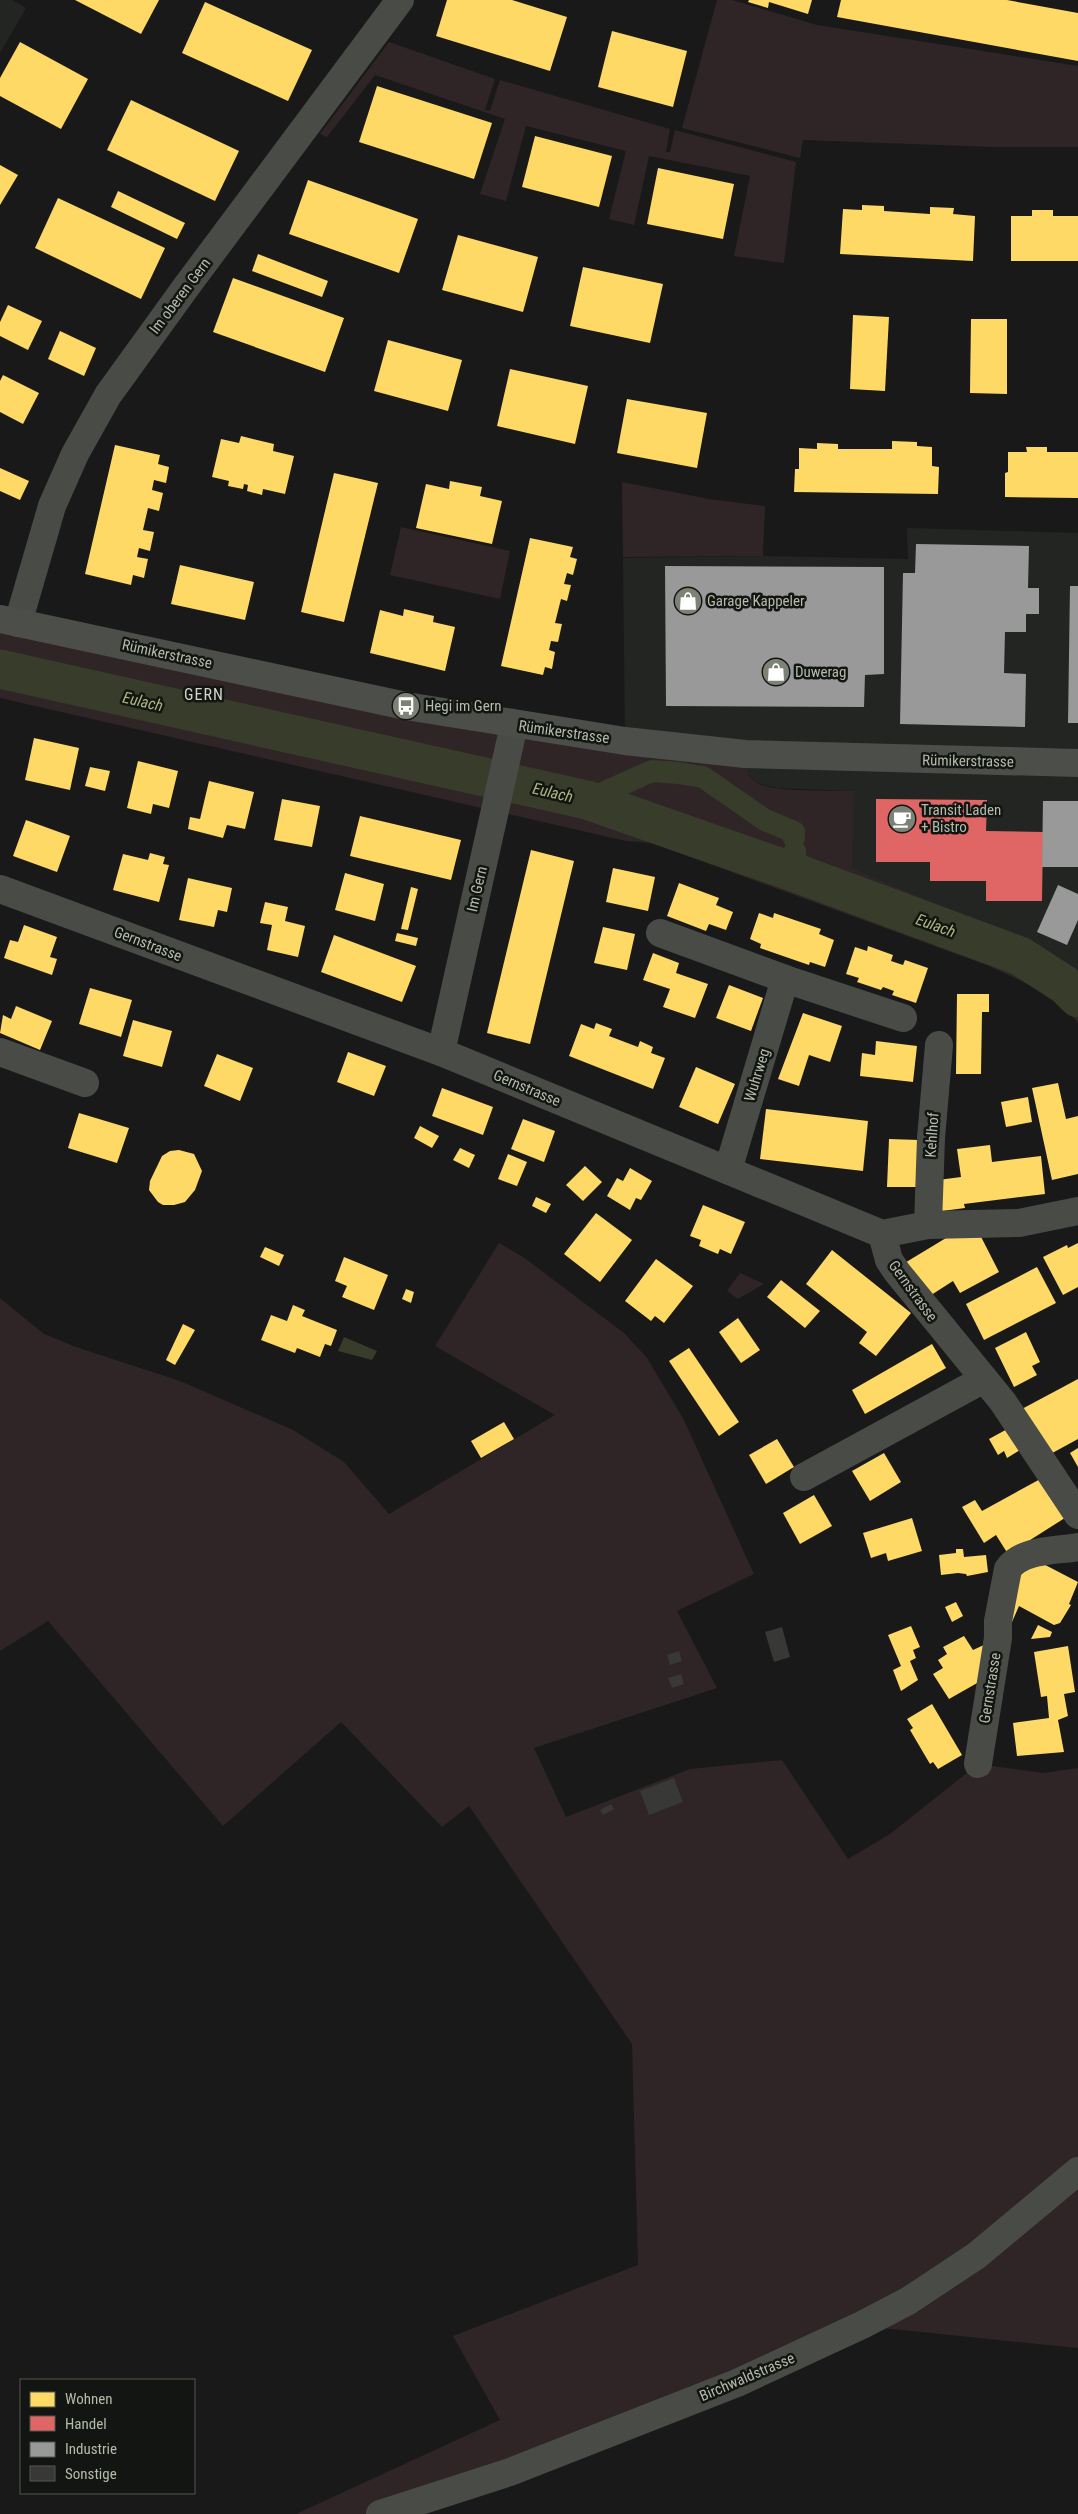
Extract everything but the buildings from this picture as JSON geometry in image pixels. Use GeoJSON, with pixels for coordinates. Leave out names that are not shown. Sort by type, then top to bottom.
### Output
{"type":"FeatureCollection","features":[{"type":"Feature","properties":{"kind":"main road","name":"Rümikerstrasse"},"geometry":{"type":"LineString","coordinates":[[9,621],[406,706],[514,725],[625,741],[745,754],[1078,763]]}},
{"type":"Feature","properties":{"kind":"street","name":"Im oberen Gern"},"geometry":{"type":"LineString","coordinates":[[9,621],[67,470],[105,400],[136,354],[400,0]]}},
{"type":"Feature","properties":{"kind":"street","name":"Im Gern"},"geometry":{"type":"LineString","coordinates":[[440,1052],[514,725]]}},
{"type":"Feature","properties":{"kind":"street","name":"Gernstrasse"},"geometry":{"type":"LineString","coordinates":[[0,889],[440,1052],[882,1234],[889,1260],[901,1279],[1003,1402],[1078,1515]]}},
{"type":"Feature","properties":{"kind":"street"},"geometry":{"type":"LineString","coordinates":[[660,933],[785,979],[903,1018]]}},
{"type":"Feature","properties":{"kind":"street","name":"Wuhrweg"},"geometry":{"type":"LineString","coordinates":[[728,1170],[785,979]]}},
{"type":"Feature","properties":{"kind":"street","name":"Kehlhof"},"geometry":{"type":"LineString","coordinates":[[928,1225],[931,1138],[939,1045]]}},
{"type":"Feature","properties":{"kind":"street"},"geometry":{"type":"LineString","coordinates":[[0,1052],[85,1083]]}},
{"type":"Feature","properties":{"kind":"street"},"geometry":{"type":"LineString","coordinates":[[882,1234],[928,1225],[1019,1223],[1078,1211]]}},
{"type":"Feature","properties":{"kind":"street"},"geometry":{"type":"LineString","coordinates":[[804,1477],[984,1379]]}},
{"type":"Feature","properties":{"kind":"street","name":"Gernstrasse"},"geometry":{"type":"LineString","coordinates":[[978,1764],[998,1638],[998,1621],[1008,1569],[1012,1563],[1025,1556],[1078,1547]]}},
{"type":"Feature","properties":{"kind":"street","name":"Birchwaldstrasse"},"geometry":{"type":"LineString","coordinates":[[380,2514],[510,2472],[737,2383],[862,2326],[908,2301],[976,2256],[1078,2171]]}},
{"type":"Feature","properties":{"kind":"shaded area"},"geometry":{"type":"Polygon","coordinates":[[[0,0],[12,0],[26,8],[0,53],[0,0]]]}},
{"type":"Feature","properties":{"kind":"shaded area"},"geometry":{"type":"Polygon","coordinates":[[[717,0],[732,0],[817,25],[1078,66],[1078,147],[992,147],[803,140],[800,158],[682,128],[717,0]]]}},
{"type":"Feature","properties":{"kind":"shaded area"},"geometry":{"type":"Polygon","coordinates":[[[389,42],[495,79],[485,110],[490,111],[500,80],[670,129],[666,152],[670,152],[675,130],[796,162],[784,263],[734,256],[750,176],[649,156],[634,225],[609,219],[626,151],[526,126],[506,201],[480,194],[505,119],[375,75],[327,137],[320,134],[389,42]]]}},
{"type":"Feature","properties":{"kind":"shaded area"},"geometry":{"type":"Polygon","coordinates":[[[622,482],[709,499],[765,506],[763,556],[623,557],[622,482]]]}},
{"type":"Feature","properties":{"kind":"shaded area"},"geometry":{"type":"Polygon","coordinates":[[[401,527],[510,551],[500,599],[390,575],[401,527]]]}},
{"type":"Feature","properties":{"kind":"shaded area"},"geometry":{"type":"Polygon","coordinates":[[[907,528],[1078,533],[1078,972],[1051,952],[851,868],[853,791],[777,788],[756,783],[745,769],[745,754],[625,741],[623,558],[763,556],[908,559],[907,528]]]}},
{"type":"Feature","properties":{"kind":"shaded area"},"geometry":{"type":"Polygon","coordinates":[[[0,619],[745,754],[748,773],[756,782],[763,786],[818,791],[854,791],[852,868],[1051,952],[1078,972],[1078,1023],[1059,1004],[1025,983],[989,966],[652,843],[626,841],[0,698],[0,619]]]}},
{"type":"Feature","properties":{"kind":"shaded area"},"geometry":{"type":"Polygon","coordinates":[[[499,1243],[526,1259],[624,1333],[647,1358],[684,1420],[754,1574],[677,1611],[717,1688],[534,1748],[566,1817],[690,1769],[782,1760],[848,1859],[890,1834],[978,1764],[1043,1773],[1078,1768],[1078,2348],[862,2326],[380,2514],[296,2514],[500,2420],[453,2336],[638,2265],[632,2044],[469,1806],[442,1827],[341,1722],[223,1826],[48,1621],[0,1651],[0,1298],[44,1334],[76,1347],[180,1381],[293,1430],[344,1462],[389,1514],[555,1415],[435,1346],[499,1243]]]}},
{"type":"Feature","properties":{"kind":"shaded area"},"geometry":{"type":"Polygon","coordinates":[[[740,1273],[764,1284],[738,1299],[727,1291],[740,1273]]]}},
{"type":"Feature","properties":{"kind":"shaded area"},"geometry":{"type":"Polygon","coordinates":[[[344,1337],[377,1351],[372,1360],[338,1351],[344,1337]]]}},
{"type":"Feature","properties":{"kind":"waterway","name":"Eulach"},"geometry":{"type":"LineString","coordinates":[[0,669],[587,800],[796,873],[1020,956],[1065,985],[1078,998]]}},
{"type":"Feature","properties":{"kind":"waterway"},"geometry":{"type":"LineString","coordinates":[[587,800],[652,771],[703,777],[765,820],[794,832],[794,838]]}},
{"type":"Feature","properties":{"kind":"waterway"},"geometry":{"type":"LineString","coordinates":[[795,851],[796,873]]}},
{"type":"Feature","properties":{"kind":"place","name":"Garage Kappeler"},"geometry":{"type":"Point","coordinates":[688,601]}},
{"type":"Feature","properties":{"kind":"place","name":"Duwerag"},"geometry":{"type":"Point","coordinates":[776,672]}},
{"type":"Feature","properties":{"kind":"place","name":"Hegi im Gern"},"geometry":{"type":"Point","coordinates":[406,706]}},
{"type":"Feature","properties":{"kind":"place","name":"Transit Laden + Bistro"},"geometry":{"type":"Point","coordinates":[902,819]}},
{"type":"Feature","properties":{"kind":"district","name":"GERN"},"geometry":{"type":"Point","coordinates":[204,694]}}]}
